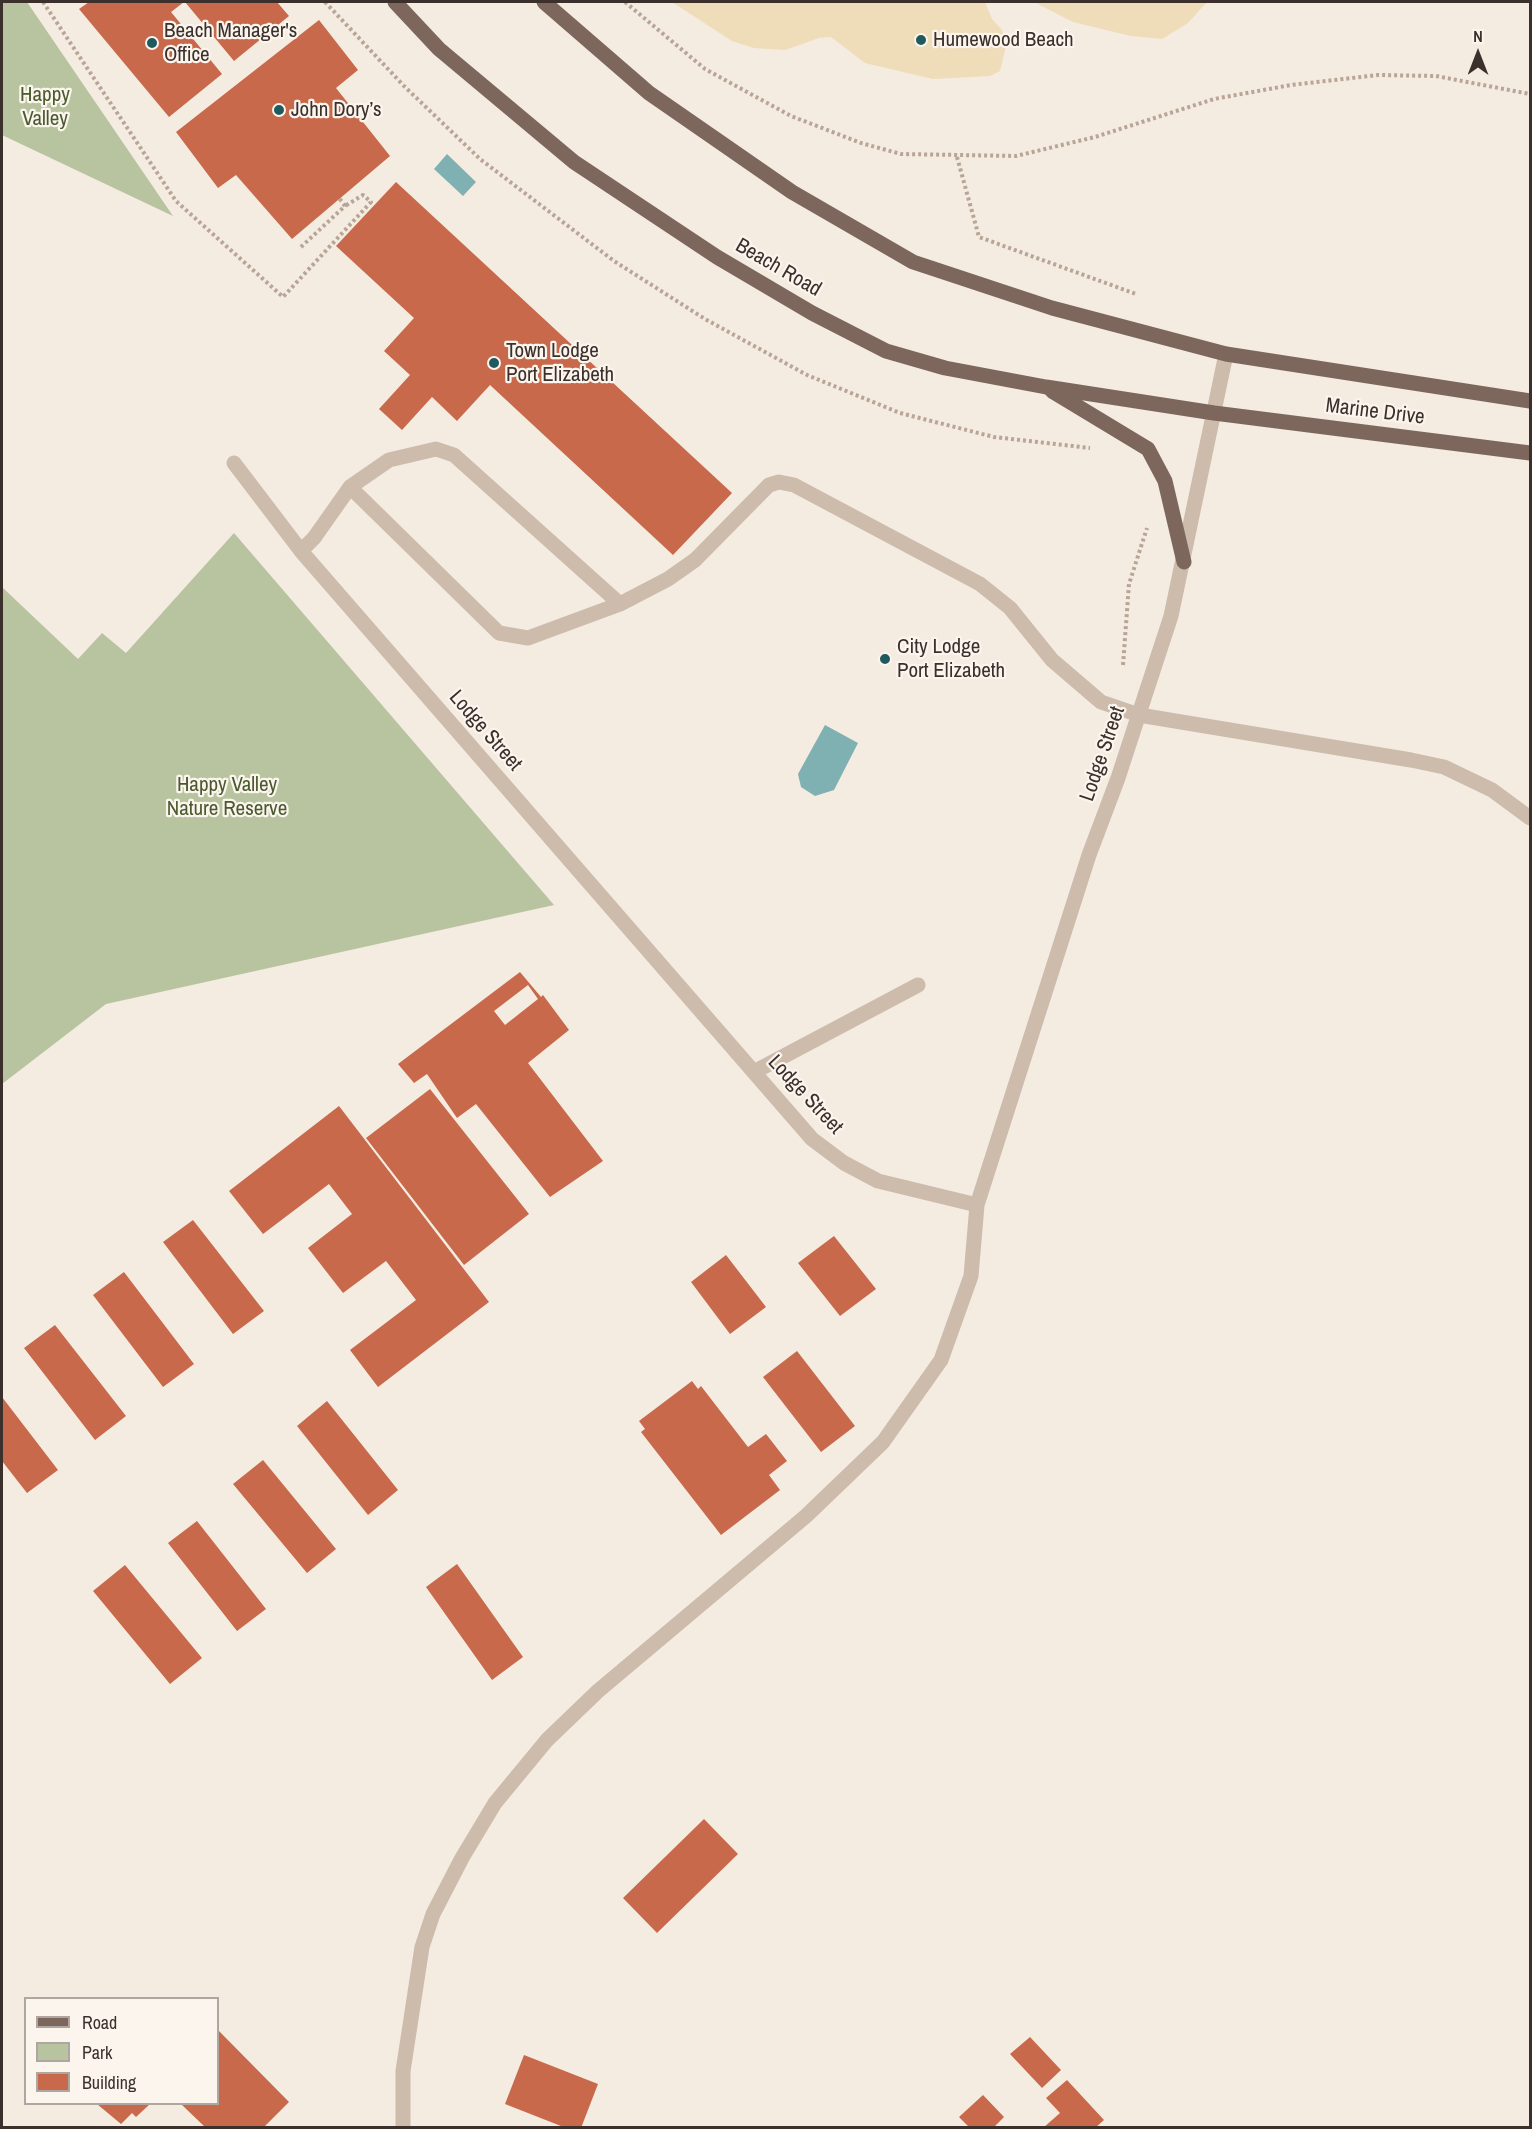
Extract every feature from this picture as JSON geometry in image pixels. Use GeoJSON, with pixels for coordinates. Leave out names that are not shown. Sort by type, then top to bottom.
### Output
{"type":"FeatureCollection","features":[{"type":"Feature","properties":{"kind":"main road","name":"Beach Road"},"geometry":{"type":"LineString","coordinates":[[396,2],[439,49],[574,162],[717,257],[812,313],[886,351],[945,368],[1046,387],[1214,413]]}},
{"type":"Feature","properties":{"kind":"main road"},"geometry":{"type":"LineString","coordinates":[[544,2],[649,93],[792,192],[913,262],[1052,308],[1226,354]]}},
{"type":"Feature","properties":{"kind":"main road","name":"Marine Drive"},"geometry":{"type":"LineString","coordinates":[[1226,354],[1530,401]]}},
{"type":"Feature","properties":{"kind":"main road"},"geometry":{"type":"LineString","coordinates":[[1046,387],[1148,449],[1165,482],[1184,562]]}},
{"type":"Feature","properties":{"kind":"main road","name":"Marine Drive"},"geometry":{"type":"LineString","coordinates":[[1214,413],[1530,453]]}},
{"type":"Feature","properties":{"kind":"lane","name":"Lodge Street"},"geometry":{"type":"LineString","coordinates":[[234,463],[301,551],[812,1139],[844,1163],[878,1181],[977,1204],[1089,855],[1171,616],[1226,354]]}},
{"type":"Feature","properties":{"kind":"lane"},"geometry":{"type":"LineString","coordinates":[[301,551],[314,538],[350,487],[389,460],[425,449],[436,449],[454,455],[620,604]]}},
{"type":"Feature","properties":{"kind":"lane"},"geometry":{"type":"LineString","coordinates":[[350,487],[499,633],[528,638],[620,604],[668,579],[695,560],[769,485],[779,482],[794,485],[981,584],[1010,608],[1052,660],[1101,702],[1138,715],[1444,767],[1492,790],[1530,818]]}},
{"type":"Feature","properties":{"kind":"lane"},"geometry":{"type":"LineString","coordinates":[[754,1072],[918,985]]}},
{"type":"Feature","properties":{"kind":"lane"},"geometry":{"type":"LineString","coordinates":[[403,2127],[403,2072],[422,1947],[433,1914],[462,1857],[495,1803],[547,1740],[598,1691],[806,1516],[884,1442],[941,1360],[971,1276],[977,1204]]}},
{"type":"Feature","properties":{"kind":"path"},"geometry":{"type":"LineString","coordinates":[[43,2],[176,201],[283,297],[370,202],[363,195],[345,206],[301,247]]}},
{"type":"Feature","properties":{"kind":"path"},"geometry":{"type":"LineString","coordinates":[[325,2],[404,86],[480,159],[614,261],[705,319],[807,375],[900,413],[994,437],[1099,449]]}},
{"type":"Feature","properties":{"kind":"path"},"geometry":{"type":"LineString","coordinates":[[625,2],[705,69],[791,116],[861,142],[902,154],[957,157],[1016,156],[1095,137],[1214,99],[1291,85],[1378,75],[1436,76],[1530,94]]}},
{"type":"Feature","properties":{"kind":"path"},"geometry":{"type":"LineString","coordinates":[[957,157],[979,237],[1136,294]]}},
{"type":"Feature","properties":{"kind":"path"},"geometry":{"type":"LineString","coordinates":[[339,198],[345,206]]}},
{"type":"Feature","properties":{"kind":"path"},"geometry":{"type":"LineString","coordinates":[[1120,709],[1129,584],[1149,522]]}},
{"type":"Feature","properties":{"kind":"green space","name":"Happy Valley"},"geometry":{"type":"Polygon","coordinates":[[[2,2],[27,2],[173,216],[2,135],[2,2]]]}},
{"type":"Feature","properties":{"kind":"green space","name":"Happy Valley Nature Reserve"},"geometry":{"type":"Polygon","coordinates":[[[234,533],[554,905],[106,1004],[2,1084],[2,587],[78,659],[102,633],[126,653],[234,533]]]}},
{"type":"Feature","properties":{"kind":"sand","name":"Humewood Beach"},"geometry":{"type":"Polygon","coordinates":[[[672,2],[985,2],[992,19],[1002,30],[1007,42],[1000,71],[990,76],[933,79],[865,63],[831,37],[819,38],[785,50],[754,48],[732,41],[672,2]]]}},
{"type":"Feature","properties":{"kind":"sand","name":"Humewood Beach"},"geometry":{"type":"Polygon","coordinates":[[[1034,2],[1206,3],[1188,23],[1162,39],[1131,36],[1073,22],[1034,2]]]}},
{"type":"Feature","properties":{"kind":"water"},"geometry":{"type":"Polygon","coordinates":[[[447,154],[476,182],[463,196],[434,169],[447,154]]]}},
{"type":"Feature","properties":{"kind":"water"},"geometry":{"type":"Polygon","coordinates":[[[825,725],[858,743],[834,790],[815,796],[801,787],[798,774],[825,725]]]}},
{"type":"Feature","properties":{"kind":"building","name":"Beach Manager's Office"},"geometry":{"type":"Polygon","coordinates":[[[89,2],[184,2],[171,12],[222,74],[169,117],[79,9],[89,2]]]}},
{"type":"Feature","properties":{"kind":"building","name":"Beach Manager's Office"},"geometry":{"type":"Polygon","coordinates":[[[185,2],[277,2],[289,16],[234,61],[185,2]]]}},
{"type":"Feature","properties":{"kind":"building","name":"John Dory’s"},"geometry":{"type":"Polygon","coordinates":[[[319,20],[358,70],[336,88],[390,156],[292,239],[236,175],[218,188],[176,132],[319,20]]]}},
{"type":"Feature","properties":{"kind":"building","name":"Town Lodge Port Elizabeth"},"geometry":{"type":"Polygon","coordinates":[[[396,182],[732,493],[673,555],[490,385],[457,421],[432,397],[402,430],[379,409],[410,375],[384,351],[414,318],[336,246],[396,182]]]}},
{"type":"Feature","properties":{"kind":"building"},"geometry":{"type":"Polygon","coordinates":[[[520,972],[541,997],[543,995],[569,1030],[528,1063],[603,1161],[550,1197],[476,1104],[457,1118],[427,1074],[414,1083],[398,1064],[520,972]],[[528,985],[494,1011],[505,1025],[538,999],[528,985]]]}},
{"type":"Feature","properties":{"kind":"building"},"geometry":{"type":"Polygon","coordinates":[[[430,1089],[529,1214],[464,1265],[366,1138],[430,1089]]]}},
{"type":"Feature","properties":{"kind":"building"},"geometry":{"type":"Polygon","coordinates":[[[339,1106],[489,1302],[378,1387],[350,1350],[416,1300],[386,1261],[343,1293],[308,1248],[352,1214],[329,1184],[263,1234],[229,1191],[339,1106]]]}},
{"type":"Feature","properties":{"kind":"building"},"geometry":{"type":"Polygon","coordinates":[[[193,1220],[264,1311],[233,1334],[163,1242],[193,1220]]]}},
{"type":"Feature","properties":{"kind":"building"},"geometry":{"type":"Polygon","coordinates":[[[834,1236],[876,1289],[840,1316],[798,1263],[834,1236]]]}},
{"type":"Feature","properties":{"kind":"building"},"geometry":{"type":"Polygon","coordinates":[[[726,1255],[766,1307],[730,1334],[691,1282],[726,1255]]]}},
{"type":"Feature","properties":{"kind":"building"},"geometry":{"type":"Polygon","coordinates":[[[124,1272],[194,1364],[163,1387],[93,1295],[124,1272]]]}},
{"type":"Feature","properties":{"kind":"building"},"geometry":{"type":"Polygon","coordinates":[[[55,1325],[126,1416],[95,1440],[24,1348],[55,1325]]]}},
{"type":"Feature","properties":{"kind":"building"},"geometry":{"type":"Polygon","coordinates":[[[797,1351],[855,1426],[821,1452],[763,1377],[797,1351]]]}},
{"type":"Feature","properties":{"kind":"building"},"geometry":{"type":"Polygon","coordinates":[[[692,1381],[698,1389],[701,1386],[748,1447],[766,1434],[787,1461],[769,1475],[780,1490],[721,1535],[641,1432],[645,1429],[639,1421],[692,1381]]]}},
{"type":"Feature","properties":{"kind":"building"},"geometry":{"type":"Polygon","coordinates":[[[2,1397],[58,1470],[27,1493],[2,1461],[2,1397]]]}},
{"type":"Feature","properties":{"kind":"building"},"geometry":{"type":"Polygon","coordinates":[[[327,1401],[398,1490],[368,1515],[297,1426],[327,1401]]]}},
{"type":"Feature","properties":{"kind":"building"},"geometry":{"type":"Polygon","coordinates":[[[263,1460],[336,1549],[307,1573],[233,1484],[263,1460]]]}},
{"type":"Feature","properties":{"kind":"building"},"geometry":{"type":"Polygon","coordinates":[[[197,1521],[266,1609],[237,1631],[168,1543],[197,1521]]]}},
{"type":"Feature","properties":{"kind":"building"},"geometry":{"type":"Polygon","coordinates":[[[457,1564],[523,1657],[492,1680],[426,1587],[457,1564]]]}},
{"type":"Feature","properties":{"kind":"building"},"geometry":{"type":"Polygon","coordinates":[[[125,1565],[202,1658],[170,1684],[93,1591],[125,1565]]]}},
{"type":"Feature","properties":{"kind":"building"},"geometry":{"type":"Polygon","coordinates":[[[704,1819],[738,1854],[657,1933],[623,1898],[704,1819]]]}},
{"type":"Feature","properties":{"kind":"building"},"geometry":{"type":"Polygon","coordinates":[[[219,2031],[289,2102],[263,2128],[206,2128],[182,2105],[219,2105],[219,2031]]]}},
{"type":"Feature","properties":{"kind":"building"},"geometry":{"type":"Polygon","coordinates":[[[1030,2037],[1061,2070],[1042,2088],[1010,2054],[1030,2037]]]}},
{"type":"Feature","properties":{"kind":"building"},"geometry":{"type":"Polygon","coordinates":[[[524,2055],[598,2084],[581,2128],[566,2128],[505,2104],[524,2055]]]}},
{"type":"Feature","properties":{"kind":"building"},"geometry":{"type":"Polygon","coordinates":[[[1067,2080],[1104,2120],[1095,2128],[1043,2128],[1060,2113],[1046,2098],[1067,2080]]]}},
{"type":"Feature","properties":{"kind":"building"},"geometry":{"type":"Polygon","coordinates":[[[983,2095],[1004,2117],[993,2128],[970,2128],[959,2117],[983,2095]]]}},
{"type":"Feature","properties":{"kind":"building"},"geometry":{"type":"Polygon","coordinates":[[[98,2105],[149,2105],[136,2117],[132,2113],[121,2124],[98,2105]]]}},
{"type":"Feature","properties":{"kind":"place","name":"Humewood Beach"},"geometry":{"type":"Point","coordinates":[921,40]}},
{"type":"Feature","properties":{"kind":"place","name":"Beach Manager's Office"},"geometry":{"type":"Point","coordinates":[152,43]}},
{"type":"Feature","properties":{"kind":"place","name":"John Dory’s"},"geometry":{"type":"Point","coordinates":[279,110]}},
{"type":"Feature","properties":{"kind":"place","name":"Town Lodge Port Elizabeth"},"geometry":{"type":"Point","coordinates":[494,363]}},
{"type":"Feature","properties":{"kind":"place","name":"City Lodge Port Elizabeth"},"geometry":{"type":"Point","coordinates":[885,659]}}]}
